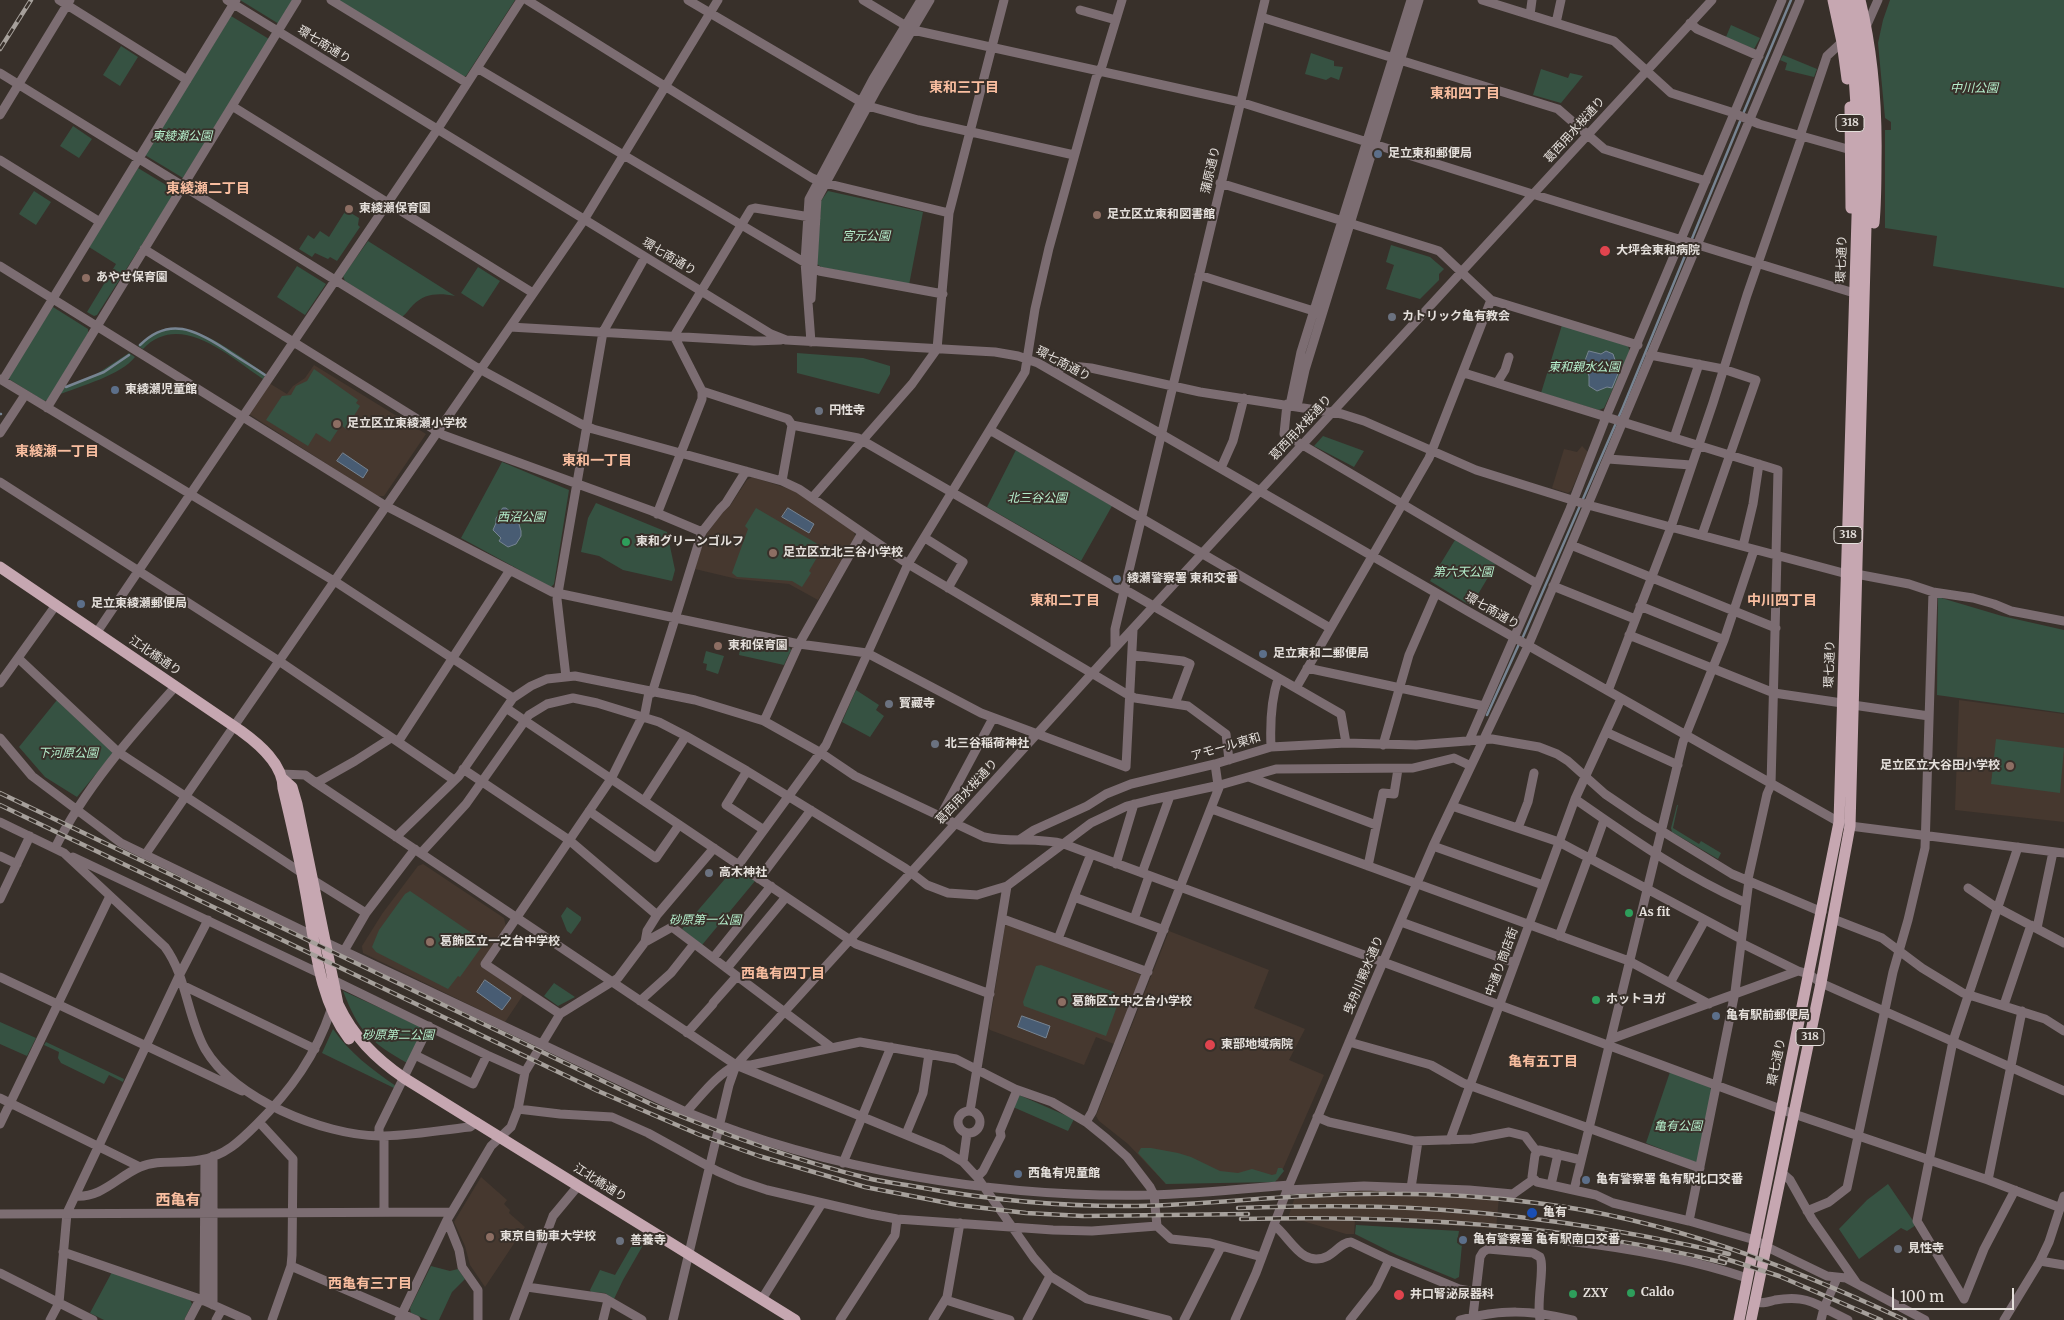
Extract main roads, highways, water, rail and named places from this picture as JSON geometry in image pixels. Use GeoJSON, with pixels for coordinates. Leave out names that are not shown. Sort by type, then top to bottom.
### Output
{"type":"FeatureCollection","features":[{"type":"Feature","properties":{"kind":"main road","name":"318"},"geometry":{"type":"LineString","coordinates":[[1833,0],[1842,42],[1849,96],[1850,201],[1856,247]]}},
{"type":"Feature","properties":{"kind":"main road","name":"環七通り"},"geometry":{"type":"LineString","coordinates":[[1841,0],[1850,40],[1857,98],[1867,254],[1851,574]]}},
{"type":"Feature","properties":{"kind":"main road","name":"環七通り"},"geometry":{"type":"LineString","coordinates":[[1751,1320],[1833,919],[1844,824],[1851,574],[1854,293],[1856,247],[1863,178],[1866,98],[1858,39],[1850,0]]}},
{"type":"Feature","properties":{"kind":"main road","name":"318"},"geometry":{"type":"LineString","coordinates":[[1860,0],[1874,83],[1877,124],[1876,203],[1867,254]]}},
{"type":"Feature","properties":{"kind":"main road","name":"江北橋通り"},"geometry":{"type":"LineString","coordinates":[[0,567],[258,744],[292,787],[338,1004],[352,1031],[361,1042],[391,1069]]}},
{"type":"Feature","properties":{"kind":"main road","name":"江北橋通り"},"geometry":{"type":"LineString","coordinates":[[282,776],[321,974],[331,1010],[342,1029],[362,1052],[795,1320]]}},
{"type":"Feature","properties":{"kind":"main road","name":"環七通り"},"geometry":{"type":"LineString","coordinates":[[1739,1320],[1782,1109],[1803,973],[1822,912],[1844,824]]}},
{"type":"Feature","properties":{"kind":"water"},"geometry":{"type":"Polygon","coordinates":[[[1589,351],[1601,354],[1606,351],[1613,354],[1615,360],[1622,364],[1612,388],[1607,387],[1597,391],[1589,386],[1589,376],[1584,364],[1589,351]]]}},
{"type":"Feature","properties":{"kind":"water"},"geometry":{"type":"Polygon","coordinates":[[[343,453],[368,470],[363,478],[337,461],[343,453]]]}},
{"type":"Feature","properties":{"kind":"water"},"geometry":{"type":"Polygon","coordinates":[[[503,508],[506,508],[517,517],[521,531],[521,536],[516,544],[508,547],[499,541],[501,538],[493,530],[496,519],[503,508]]]}},
{"type":"Feature","properties":{"kind":"water"},"geometry":{"type":"Polygon","coordinates":[[[788,508],[814,524],[809,533],[782,517],[788,508]]]}},
{"type":"Feature","properties":{"kind":"water"},"geometry":{"type":"Polygon","coordinates":[[[485,980],[511,998],[502,1010],[477,992],[485,980]]]}},
{"type":"Feature","properties":{"kind":"water"},"geometry":{"type":"Polygon","coordinates":[[[1022,1016],[1050,1026],[1046,1038],[1018,1027],[1022,1016]]]}},
{"type":"Feature","properties":{"kind":"waterway"},"geometry":{"type":"LineString","coordinates":[[1743,114],[1791,0]]}},
{"type":"Feature","properties":{"kind":"waterway"},"geometry":{"type":"LineString","coordinates":[[1522,639],[1623,407],[1741,119]]}},
{"type":"Feature","properties":{"kind":"waterway"},"geometry":{"type":"LineString","coordinates":[[140,345],[161,331],[182,329],[204,336],[265,375]]}},
{"type":"Feature","properties":{"kind":"waterway"},"geometry":{"type":"LineString","coordinates":[[66,387],[104,372],[129,355]]}},
{"type":"Feature","properties":{"kind":"waterway"},"geometry":{"type":"LineString","coordinates":[[1487,715],[1519,644]]}},
{"type":"Feature","properties":{"kind":"railway"},"geometry":{"type":"LineString","coordinates":[[0,49],[31,0]]}},
{"type":"Feature","properties":{"kind":"railway"},"geometry":{"type":"LineString","coordinates":[[0,793],[653,1105],[759,1146],[840,1171],[880,1181],[972,1196],[1082,1205],[1158,1205],[1362,1194],[1450,1195],[1537,1203],[1585,1210],[1632,1220],[1725,1247],[1816,1281],[1905,1320]]}},
{"type":"Feature","properties":{"kind":"railway"},"geometry":{"type":"LineString","coordinates":[[0,805],[598,1091],[700,1135],[759,1156],[865,1187],[958,1205],[1026,1213],[1083,1216],[1248,1214]]}},
{"type":"Feature","properties":{"kind":"railway"},"geometry":{"type":"LineString","coordinates":[[1238,1208],[1368,1206],[1451,1210],[1531,1218],[1611,1230],[1729,1254]]}},
{"type":"Feature","properties":{"kind":"railway"},"geometry":{"type":"LineString","coordinates":[[1241,1219],[1363,1219],[1484,1225],[1605,1239],[1725,1263]]}},
{"type":"Feature","properties":{"kind":"railway"},"geometry":{"type":"LineString","coordinates":[[1720,1257],[1779,1276],[1881,1320]]}},
{"type":"Feature","properties":{"kind":"place","name":"足立東和郵便局"},"geometry":{"type":"Point","coordinates":[1378,154]}},
{"type":"Feature","properties":{"kind":"place","name":"東綾瀬保育園"},"geometry":{"type":"Point","coordinates":[349,209]}},
{"type":"Feature","properties":{"kind":"place","name":"足立区立東和図書館"},"geometry":{"type":"Point","coordinates":[1097,215]}},
{"type":"Feature","properties":{"kind":"place","name":"大坪会東和病院"},"geometry":{"type":"Point","coordinates":[1605,251]}},
{"type":"Feature","properties":{"kind":"place","name":"あやせ保育園"},"geometry":{"type":"Point","coordinates":[86,278]}},
{"type":"Feature","properties":{"kind":"place","name":"カトリック亀有教会"},"geometry":{"type":"Point","coordinates":[1392,317]}},
{"type":"Feature","properties":{"kind":"place","name":"東綾瀬児童館"},"geometry":{"type":"Point","coordinates":[115,390]}},
{"type":"Feature","properties":{"kind":"place","name":"円性寺"},"geometry":{"type":"Point","coordinates":[819,411]}},
{"type":"Feature","properties":{"kind":"place","name":"足立区立東綾瀬小学校"},"geometry":{"type":"Point","coordinates":[337,424]}},
{"type":"Feature","properties":{"kind":"place","name":"東和グリーンゴルフ"},"geometry":{"type":"Point","coordinates":[626,542]}},
{"type":"Feature","properties":{"kind":"place","name":"足立区立北三谷小学校"},"geometry":{"type":"Point","coordinates":[773,553]}},
{"type":"Feature","properties":{"kind":"place","name":"綾瀬警察署 東和交番"},"geometry":{"type":"Point","coordinates":[1117,579]}},
{"type":"Feature","properties":{"kind":"place","name":"足立東綾瀬郵便局"},"geometry":{"type":"Point","coordinates":[81,604]}},
{"type":"Feature","properties":{"kind":"place","name":"東和保育園"},"geometry":{"type":"Point","coordinates":[718,646]}},
{"type":"Feature","properties":{"kind":"place","name":"足立東和二郵便局"},"geometry":{"type":"Point","coordinates":[1263,654]}},
{"type":"Feature","properties":{"kind":"place","name":"寳藏寺"},"geometry":{"type":"Point","coordinates":[889,704]}},
{"type":"Feature","properties":{"kind":"place","name":"北三谷稲荷神社"},"geometry":{"type":"Point","coordinates":[935,744]}},
{"type":"Feature","properties":{"kind":"place","name":"足立区立大谷田小学校"},"geometry":{"type":"Point","coordinates":[2010,766]}},
{"type":"Feature","properties":{"kind":"place","name":"高木神社"},"geometry":{"type":"Point","coordinates":[709,873]}},
{"type":"Feature","properties":{"kind":"place","name":"As fit"},"geometry":{"type":"Point","coordinates":[1629,913]}},
{"type":"Feature","properties":{"kind":"place","name":"葛飾区立一之台中学校"},"geometry":{"type":"Point","coordinates":[430,942]}},
{"type":"Feature","properties":{"kind":"place","name":"ホットヨガ"},"geometry":{"type":"Point","coordinates":[1596,1000]}},
{"type":"Feature","properties":{"kind":"place","name":"葛飾区立中之台小学校"},"geometry":{"type":"Point","coordinates":[1062,1002]}},
{"type":"Feature","properties":{"kind":"place","name":"亀有駅前郵便局"},"geometry":{"type":"Point","coordinates":[1716,1016]}},
{"type":"Feature","properties":{"kind":"place","name":"東部地域病院"},"geometry":{"type":"Point","coordinates":[1210,1045]}},
{"type":"Feature","properties":{"kind":"place","name":"西亀有児童館"},"geometry":{"type":"Point","coordinates":[1018,1174]}},
{"type":"Feature","properties":{"kind":"place","name":"亀有警察署 亀有駅北口交番"},"geometry":{"type":"Point","coordinates":[1586,1180]}},
{"type":"Feature","properties":{"kind":"place","name":"亀有"},"geometry":{"type":"Point","coordinates":[1532,1213]}},
{"type":"Feature","properties":{"kind":"place","name":"東京自動車大学校"},"geometry":{"type":"Point","coordinates":[490,1237]}},
{"type":"Feature","properties":{"kind":"place","name":"亀有警察署 亀有駅南口交番"},"geometry":{"type":"Point","coordinates":[1463,1240]}},
{"type":"Feature","properties":{"kind":"place","name":"善養寺"},"geometry":{"type":"Point","coordinates":[620,1241]}},
{"type":"Feature","properties":{"kind":"place","name":"見性寺"},"geometry":{"type":"Point","coordinates":[1898,1249]}},
{"type":"Feature","properties":{"kind":"place","name":"Caldo"},"geometry":{"type":"Point","coordinates":[1631,1293]}},
{"type":"Feature","properties":{"kind":"place","name":"ZXY"},"geometry":{"type":"Point","coordinates":[1573,1294]}},
{"type":"Feature","properties":{"kind":"place","name":"井口腎泌尿器科"},"geometry":{"type":"Point","coordinates":[1399,1295]}},
{"type":"Feature","properties":{"kind":"district","name":"東和三丁目"},"geometry":{"type":"Point","coordinates":[964,88]}},
{"type":"Feature","properties":{"kind":"district","name":"東和四丁目"},"geometry":{"type":"Point","coordinates":[1465,94]}},
{"type":"Feature","properties":{"kind":"district","name":"東綾瀬二丁目"},"geometry":{"type":"Point","coordinates":[208,189]}},
{"type":"Feature","properties":{"kind":"district","name":"東綾瀬一丁目"},"geometry":{"type":"Point","coordinates":[57,452]}},
{"type":"Feature","properties":{"kind":"district","name":"東和一丁目"},"geometry":{"type":"Point","coordinates":[597,461]}},
{"type":"Feature","properties":{"kind":"district","name":"東和二丁目"},"geometry":{"type":"Point","coordinates":[1065,601]}},
{"type":"Feature","properties":{"kind":"district","name":"中川四丁目"},"geometry":{"type":"Point","coordinates":[1782,601]}},
{"type":"Feature","properties":{"kind":"district","name":"西亀有四丁目"},"geometry":{"type":"Point","coordinates":[783,974]}},
{"type":"Feature","properties":{"kind":"district","name":"亀有五丁目"},"geometry":{"type":"Point","coordinates":[1543,1062]}},
{"type":"Feature","properties":{"kind":"district","name":"西亀有"},"geometry":{"type":"Point","coordinates":[178,1201]}},
{"type":"Feature","properties":{"kind":"district","name":"西亀有三丁目"},"geometry":{"type":"Point","coordinates":[370,1284]}},
{"type":"Feature","properties":{"kind":"park label","name":"中川公園"},"geometry":{"type":"Point","coordinates":[1974,89]}},
{"type":"Feature","properties":{"kind":"park label","name":"東綾瀬公園"},"geometry":{"type":"Point","coordinates":[182,137]}},
{"type":"Feature","properties":{"kind":"park label","name":"宮元公園"},"geometry":{"type":"Point","coordinates":[866,237]}},
{"type":"Feature","properties":{"kind":"park label","name":"東和親水公園"},"geometry":{"type":"Point","coordinates":[1584,368]}},
{"type":"Feature","properties":{"kind":"park label","name":"北三谷公園"},"geometry":{"type":"Point","coordinates":[1037,499]}},
{"type":"Feature","properties":{"kind":"park label","name":"西沼公園"},"geometry":{"type":"Point","coordinates":[521,518]}},
{"type":"Feature","properties":{"kind":"park label","name":"第六天公園"},"geometry":{"type":"Point","coordinates":[1463,573]}},
{"type":"Feature","properties":{"kind":"park label","name":"下河原公園"},"geometry":{"type":"Point","coordinates":[68,754]}},
{"type":"Feature","properties":{"kind":"park label","name":"砂原第一公園"},"geometry":{"type":"Point","coordinates":[705,921]}},
{"type":"Feature","properties":{"kind":"park label","name":"砂原第二公園"},"geometry":{"type":"Point","coordinates":[398,1036]}},
{"type":"Feature","properties":{"kind":"park label","name":"亀有公園"},"geometry":{"type":"Point","coordinates":[1678,1127]}}]}
